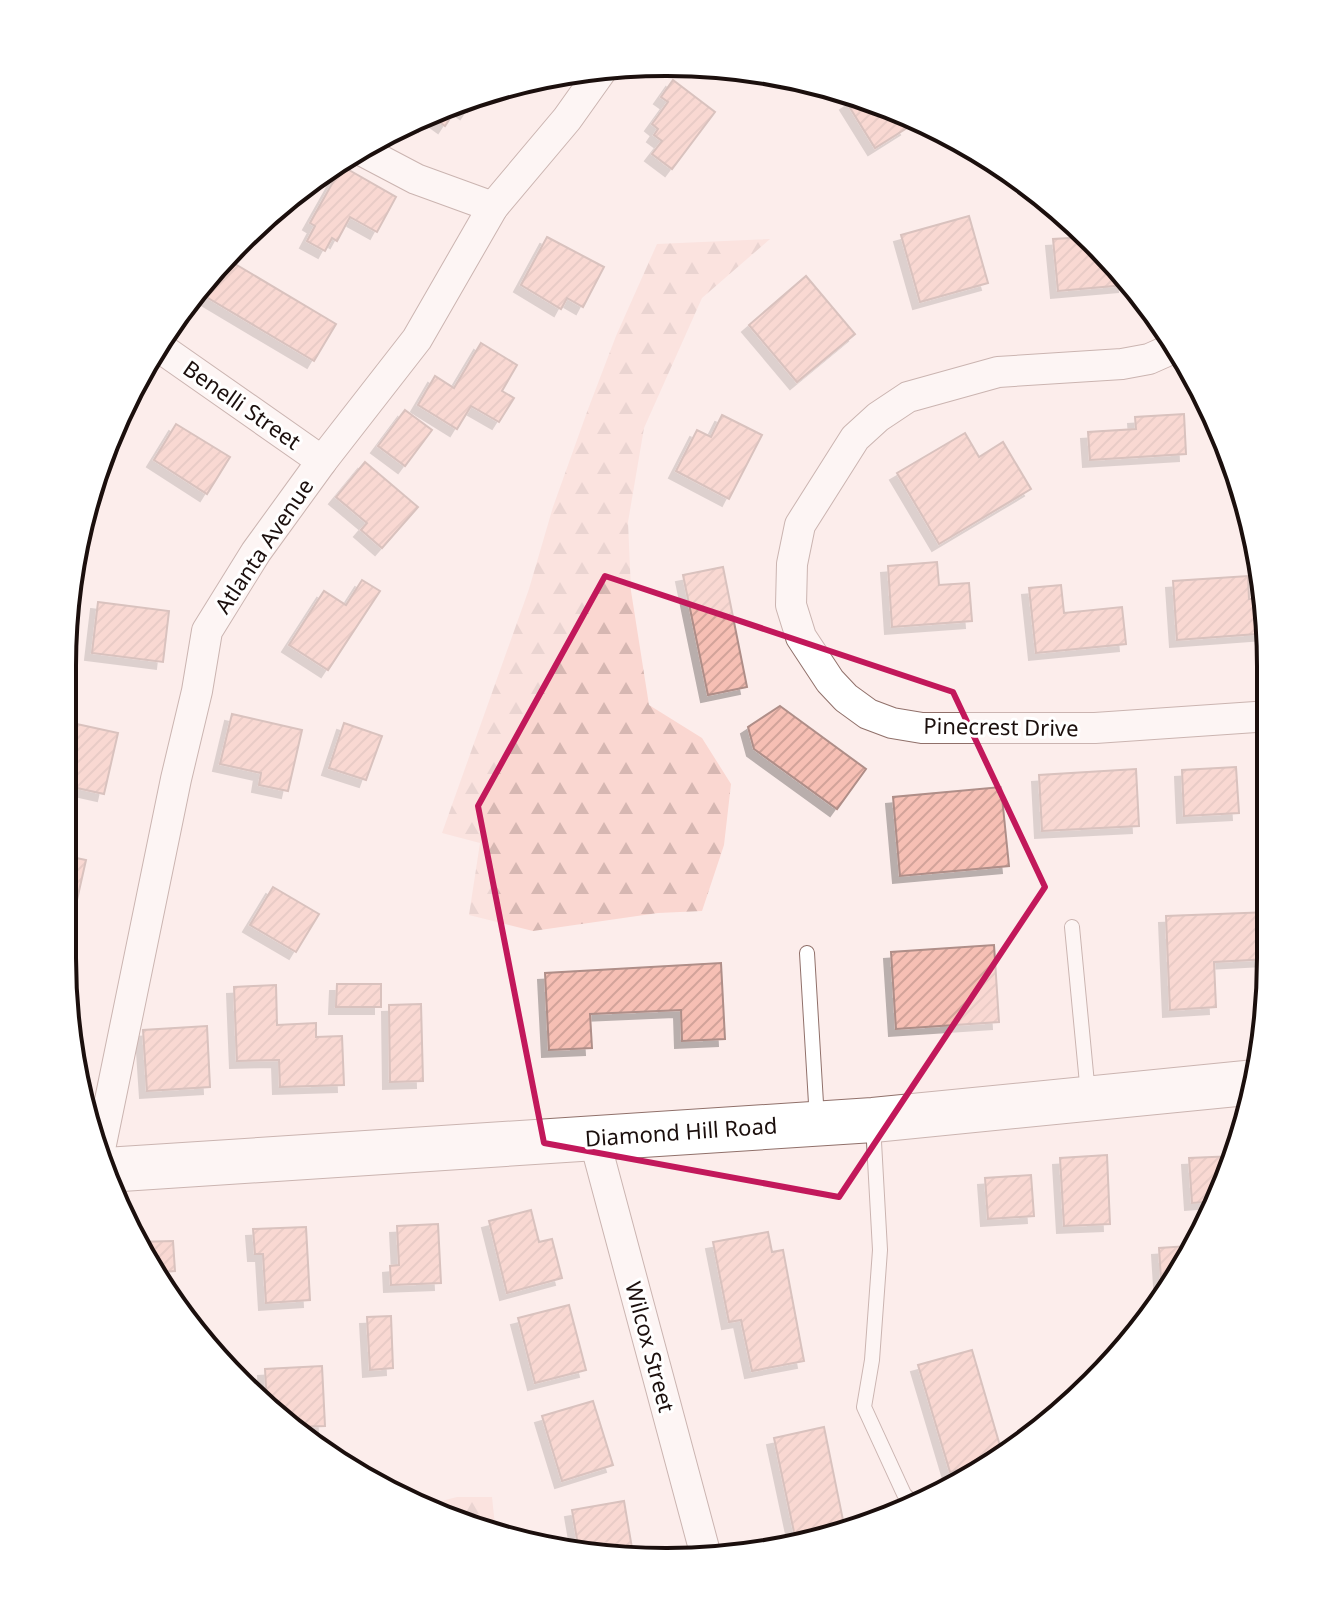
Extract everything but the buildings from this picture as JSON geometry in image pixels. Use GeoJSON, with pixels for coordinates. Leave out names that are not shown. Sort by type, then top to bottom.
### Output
{"type":"FeatureCollection","features":[{"type":"Feature","properties":{"kind":"main road","name":"Diamond Hill Road"},"geometry":{"type":"LineString","coordinates":[[116,1169],[873,1120],[1244,1083]]}},
{"type":"Feature","properties":{"kind":"street","name":"Atlanta Avenue"},"geometry":{"type":"LineString","coordinates":[[103,1134],[207,631],[256,552],[417,339],[493,207],[567,119],[594,80]]}},
{"type":"Feature","properties":{"kind":"street"},"geometry":{"type":"LineString","coordinates":[[371,155],[416,179],[493,207]]}},
{"type":"Feature","properties":{"kind":"street","name":"Benelli Street"},"geometry":{"type":"LineString","coordinates":[[167,352],[322,461]]}},
{"type":"Feature","properties":{"kind":"street","name":"Pinecrest Drive"},"geometry":{"type":"LineString","coordinates":[[1166,352],[1149,359],[1122,364],[998,372],[908,397],[888,410],[855,438],[800,525],[792,564],[791,605],[801,637],[830,681],[868,714],[892,723],[922,728],[1095,728],[1257,717]]}},
{"type":"Feature","properties":{"kind":"street","name":"Wilcox Street"},"geometry":{"type":"LineString","coordinates":[[594,1138],[704,1547]]}},
{"type":"Feature","properties":{"kind":"lane"},"geometry":{"type":"LineString","coordinates":[[1072,927],[1088,1099]]}},
{"type":"Feature","properties":{"kind":"lane"},"geometry":{"type":"LineString","coordinates":[[807,953],[817,1124]]}},
{"type":"Feature","properties":{"kind":"lane"},"geometry":{"type":"LineString","coordinates":[[873,1120],[880,1250],[872,1360],[864,1407],[906,1497]]}},
{"type":"Feature","properties":{"kind":"highlighted area"},"geometry":{"type":"Polygon","coordinates":[[[605,576],[953,692],[1045,887],[839,1197],[544,1143],[478,806],[605,576]]]}},
{"type":"Feature","properties":{"kind":"green space"},"geometry":{"type":"Polygon","coordinates":[[[770,239],[702,298],[644,428],[628,522],[631,591],[649,705],[702,738],[731,784],[724,845],[702,911],[658,913],[533,931],[469,915],[480,843],[442,833],[529,589],[553,507],[616,336],[657,244],[770,239]]]}},
{"type":"Feature","properties":{"kind":"green space"},"geometry":{"type":"Polygon","coordinates":[[[457,1497],[492,1497],[495,1522],[477,1517],[438,1502],[457,1497]]]}}]}
